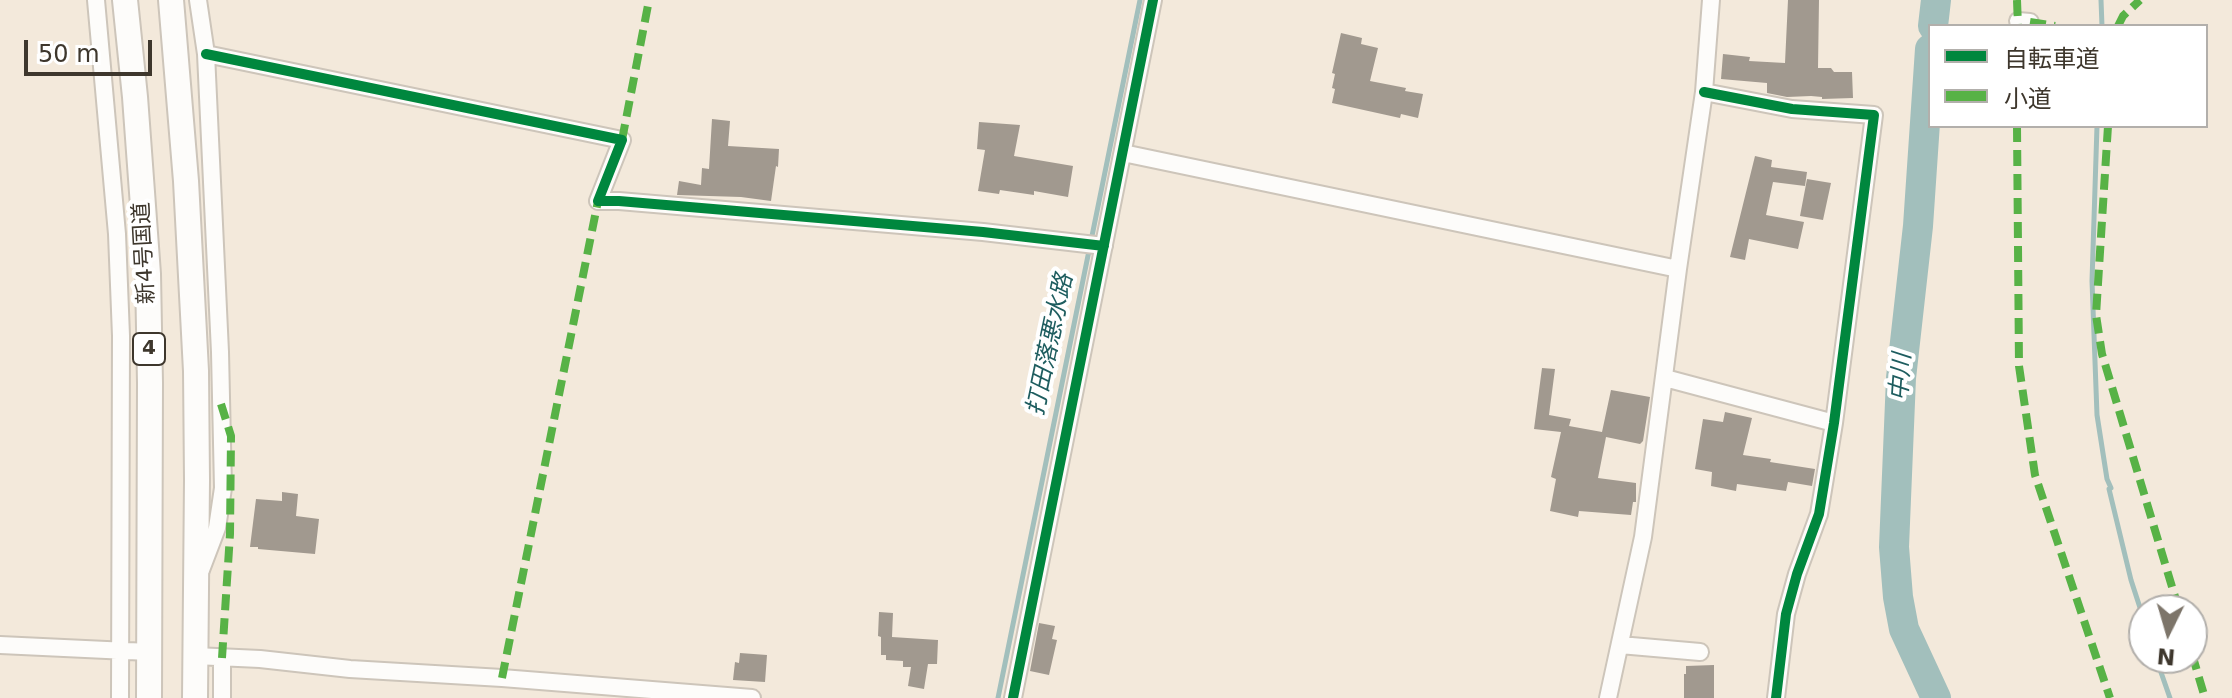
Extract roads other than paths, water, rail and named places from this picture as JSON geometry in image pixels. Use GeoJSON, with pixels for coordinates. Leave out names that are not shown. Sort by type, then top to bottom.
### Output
{"type":"FeatureCollection","features":[{"type":"Feature","properties":{"kind":"highway","name":"新4号国道"},"geometry":{"type":"LineString","coordinates":[[125,0],[148,274],[149,698]]}},
{"type":"Feature","properties":{"kind":"highway","name":"新4号国道"},"geometry":{"type":"LineString","coordinates":[[171,0],[186,181],[196,371],[195,698]]}},
{"type":"Feature","properties":{"kind":"street"},"geometry":{"type":"LineString","coordinates":[[96,0],[118,249],[121,336],[120,698]]}},
{"type":"Feature","properties":{"kind":"street"},"geometry":{"type":"LineString","coordinates":[[195,586],[217,528],[223,488],[220,337],[206,54],[198,0]]}},
{"type":"Feature","properties":{"kind":"street"},"geometry":{"type":"LineString","coordinates":[[1013,698],[1153,0]]}},
{"type":"Feature","properties":{"kind":"street"},"geometry":{"type":"LineString","coordinates":[[1608,698],[1643,537],[1704,92],[1711,0]]}},
{"type":"Feature","properties":{"kind":"street"},"geometry":{"type":"LineString","coordinates":[[206,54],[622,140],[598,201],[954,230],[1104,246]]}},
{"type":"Feature","properties":{"kind":"street"},"geometry":{"type":"LineString","coordinates":[[1704,92],[1792,109],[1874,115],[1834,423],[1819,514],[1786,614],[1776,698]]}},
{"type":"Feature","properties":{"kind":"street"},"geometry":{"type":"LineString","coordinates":[[1123,153],[1678,269]]}},
{"type":"Feature","properties":{"kind":"street"},"geometry":{"type":"LineString","coordinates":[[1665,378],[1834,423]]}},
{"type":"Feature","properties":{"kind":"street"},"geometry":{"type":"LineString","coordinates":[[0,645],[149,652]]}},
{"type":"Feature","properties":{"kind":"street"},"geometry":{"type":"LineString","coordinates":[[1620,645],[1700,652]]}},
{"type":"Feature","properties":{"kind":"street"},"geometry":{"type":"LineString","coordinates":[[195,656],[752,698]]}},
{"type":"Feature","properties":{"kind":"street"},"geometry":{"type":"LineString","coordinates":[[222,658],[222,698]]}},
{"type":"Feature","properties":{"kind":"waterway","name":"打田落悪水路"},"geometry":{"type":"LineString","coordinates":[[998,698],[1140,0]]}},
{"type":"Feature","properties":{"kind":"waterway","name":"中川"},"geometry":{"type":"LineString","coordinates":[[1933,24],[1936,0]]}},
{"type":"Feature","properties":{"kind":"waterway"},"geometry":{"type":"LineString","coordinates":[[2101,0],[2102,24]]}},
{"type":"Feature","properties":{"kind":"waterway","name":"中川"},"geometry":{"type":"LineString","coordinates":[[1928,78],[1918,226],[1901,378],[1894,547],[1904,629],[1936,698]]}},
{"type":"Feature","properties":{"kind":"waterway"},"geometry":{"type":"LineString","coordinates":[[2097,128],[2092,281],[2097,415],[2109,489],[2136,594]]}},
{"type":"Feature","properties":{"kind":"waterway"},"geometry":{"type":"LineString","coordinates":[[2162,674],[2170,698]]}}]}
